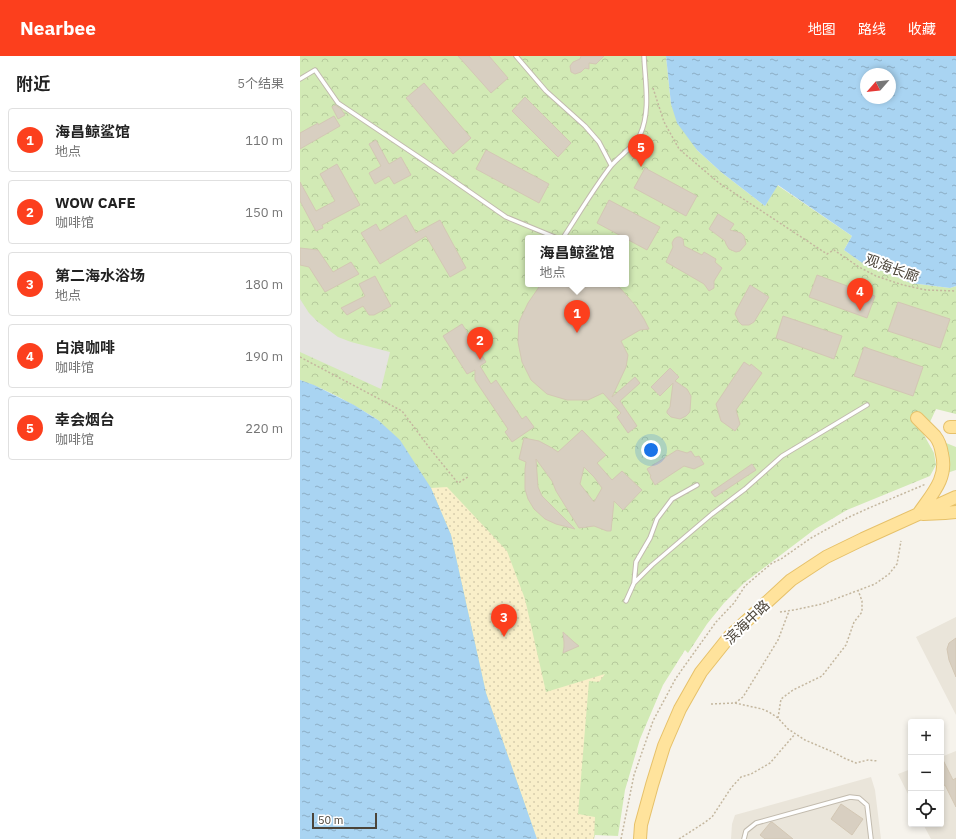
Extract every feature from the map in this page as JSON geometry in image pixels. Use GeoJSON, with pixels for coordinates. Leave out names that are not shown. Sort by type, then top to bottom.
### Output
{"type":"FeatureCollection","features":[{"type":"Feature","properties":{"kind":"main road"},"geometry":{"type":"LineString","coordinates":[[917,418],[937,440],[941,447],[944,461],[944,470],[941,480],[918,514]]}},
{"type":"Feature","properties":{"kind":"main road","name":"滨海中路"},"geometry":{"type":"LineString","coordinates":[[640,839],[652,785],[664,746],[680,709],[701,672],[729,637],[791,580],[826,556],[956,497]]}},
{"type":"Feature","properties":{"kind":"main road"},"geometry":{"type":"LineString","coordinates":[[918,514],[956,512]]}},
{"type":"Feature","properties":{"kind":"lane"},"geometry":{"type":"LineString","coordinates":[[516,56],[546,91],[585,126],[600,142],[611,165]]}},
{"type":"Feature","properties":{"kind":"lane"},"geometry":{"type":"LineString","coordinates":[[565,235],[611,165],[639,136],[644,123],[646,103],[644,56]]}},
{"type":"Feature","properties":{"kind":"lane"},"geometry":{"type":"LineString","coordinates":[[300,79],[315,70],[338,103],[506,217],[550,235]]}},
{"type":"Feature","properties":{"kind":"lane"},"geometry":{"type":"LineString","coordinates":[[634,583],[652,565],[712,514],[745,489],[782,456],[867,405]]}},
{"type":"Feature","properties":{"kind":"lane"},"geometry":{"type":"LineString","coordinates":[[626,601],[634,583],[636,562],[650,538],[657,519],[672,499],[697,485]]}},
{"type":"Feature","properties":{"kind":"lane"},"geometry":{"type":"LineString","coordinates":[[744,839],[746,831],[756,823],[850,797],[859,798],[867,805],[871,839]]}},
{"type":"Feature","properties":{"kind":"path","name":"观海长廊"},"geometry":{"type":"LineString","coordinates":[[653,88],[664,122],[679,149],[719,183],[827,254],[834,250],[859,267],[876,276],[903,285],[926,290],[956,291]]}},
{"type":"Feature","properties":{"kind":"path"},"geometry":{"type":"LineString","coordinates":[[300,357],[402,411],[458,483],[468,477]]}},
{"type":"Feature","properties":{"kind":"path"},"geometry":{"type":"LineString","coordinates":[[780,612],[822,604],[875,584],[889,574],[897,564],[901,541]]}},
{"type":"Feature","properties":{"kind":"path"},"geometry":{"type":"LineString","coordinates":[[778,718],[781,699],[793,690],[822,676],[846,645],[854,622],[862,612],[862,602],[858,590]]}},
{"type":"Feature","properties":{"kind":"path"},"geometry":{"type":"LineString","coordinates":[[734,703],[743,697],[778,640],[789,611]]}},
{"type":"Feature","properties":{"kind":"path"},"geometry":{"type":"LineString","coordinates":[[711,704],[734,703],[762,709],[778,718],[788,729],[805,740],[844,758],[856,763],[868,760],[878,761]]}},
{"type":"Feature","properties":{"kind":"path"},"geometry":{"type":"LineString","coordinates":[[679,839],[712,817],[730,788],[741,777],[751,774],[770,763],[795,734]]}},
{"type":"Feature","properties":{"kind":"shaded area"},"geometry":{"type":"Polygon","coordinates":[[[300,299],[309,313],[318,322],[338,337],[351,342],[390,352],[381,389],[300,352],[300,299]]]}},
{"type":"Feature","properties":{"kind":"shaded area"},"geometry":{"type":"Polygon","coordinates":[[[956,617],[956,715],[916,637],[956,617]]]}},
{"type":"Feature","properties":{"kind":"shaded area"},"geometry":{"type":"Polygon","coordinates":[[[956,751],[956,839],[931,839],[925,827],[944,827],[944,756],[956,751]]]}},
{"type":"Feature","properties":{"kind":"shaded area"},"geometry":{"type":"Polygon","coordinates":[[[908,770],[908,794],[898,774],[908,770]]]}},
{"type":"Feature","properties":{"kind":"shaded area"},"geometry":{"type":"Polygon","coordinates":[[[871,777],[875,790],[881,839],[731,839],[732,824],[735,815],[871,777]]]}},
{"type":"Feature","properties":{"kind":"green space"},"geometry":{"type":"Polygon","coordinates":[[[300,56],[666,56],[671,104],[697,150],[721,172],[765,206],[777,185],[852,236],[844,250],[868,267],[886,272],[911,283],[950,288],[956,286],[956,414],[936,409],[924,435],[934,453],[936,465],[930,476],[847,510],[815,529],[744,583],[724,603],[707,624],[688,653],[685,650],[663,685],[640,739],[625,790],[618,836],[595,835],[594,839],[537,839],[378,420],[359,408],[320,388],[300,380],[300,56]]]}},
{"type":"Feature","properties":{"kind":"green space"},"geometry":{"type":"Polygon","coordinates":[[[941,441],[956,447],[956,470],[947,473],[941,441]]]}},
{"type":"Feature","properties":{"kind":"sand"},"geometry":{"type":"Polygon","coordinates":[[[447,487],[507,551],[525,599],[546,692],[605,674],[599,682],[589,681],[578,814],[595,817],[594,839],[537,839],[486,693],[451,535],[431,488],[447,487]]]}},
{"type":"Feature","properties":{"kind":"water"},"geometry":{"type":"Polygon","coordinates":[[[666,56],[956,56],[956,286],[950,288],[911,283],[886,272],[868,267],[844,250],[852,236],[778,185],[765,206],[721,172],[697,150],[677,123],[671,104],[666,56]]]}},
{"type":"Feature","properties":{"kind":"water"},"geometry":{"type":"Polygon","coordinates":[[[300,380],[314,385],[354,405],[378,420],[400,440],[431,488],[451,535],[486,693],[537,839],[300,839],[300,380]]]}},
{"type":"Feature","properties":{"kind":"building"},"geometry":{"type":"Polygon","coordinates":[[[458,56],[489,56],[508,78],[491,93],[458,56]]]}},
{"type":"Feature","properties":{"kind":"building"},"geometry":{"type":"Polygon","coordinates":[[[581,56],[604,56],[596,64],[589,63],[589,69],[585,68],[581,72],[575,74],[571,72],[570,66],[573,62],[580,59],[581,56]]]}},
{"type":"Feature","properties":{"kind":"building"},"geometry":{"type":"Polygon","coordinates":[[[424,83],[471,138],[453,154],[406,98],[424,83]]]}},
{"type":"Feature","properties":{"kind":"building"},"geometry":{"type":"Polygon","coordinates":[[[525,97],[571,143],[558,157],[512,111],[525,97]]]}},
{"type":"Feature","properties":{"kind":"building"},"geometry":{"type":"Polygon","coordinates":[[[335,105],[341,109],[345,115],[338,119],[332,107],[335,105]]]}},
{"type":"Feature","properties":{"kind":"building"},"geometry":{"type":"Polygon","coordinates":[[[334,116],[340,126],[300,149],[300,133],[334,116]]]}},
{"type":"Feature","properties":{"kind":"building"},"geometry":{"type":"Polygon","coordinates":[[[376,140],[389,164],[401,157],[411,175],[394,184],[389,176],[375,184],[369,173],[381,166],[369,144],[376,140]]]}},
{"type":"Feature","properties":{"kind":"building"},"geometry":{"type":"Polygon","coordinates":[[[486,150],[549,184],[539,203],[476,169],[486,150]]]}},
{"type":"Feature","properties":{"kind":"building"},"geometry":{"type":"Polygon","coordinates":[[[337,164],[360,205],[322,225],[323,228],[316,231],[300,201],[300,182],[316,211],[335,201],[320,174],[337,164]]]}},
{"type":"Feature","properties":{"kind":"building"},"geometry":{"type":"Polygon","coordinates":[[[645,168],[697,196],[686,216],[634,188],[645,168]]]}},
{"type":"Feature","properties":{"kind":"building"},"geometry":{"type":"Polygon","coordinates":[[[609,200],[660,227],[647,250],[629,240],[629,235],[619,235],[597,223],[609,200]]]}},
{"type":"Feature","properties":{"kind":"building"},"geometry":{"type":"Polygon","coordinates":[[[718,214],[734,224],[730,230],[741,233],[744,236],[746,244],[740,251],[736,252],[729,249],[725,241],[709,229],[718,214]]]}},
{"type":"Feature","properties":{"kind":"building"},"geometry":{"type":"Polygon","coordinates":[[[406,215],[416,233],[440,220],[466,268],[450,277],[426,236],[380,264],[361,233],[376,224],[380,231],[406,215]]]}},
{"type":"Feature","properties":{"kind":"building"},"geometry":{"type":"Polygon","coordinates":[[[677,237],[683,239],[684,246],[702,255],[704,252],[716,259],[715,262],[722,268],[714,281],[714,288],[709,291],[704,284],[666,262],[673,247],[672,243],[677,237]]]}},
{"type":"Feature","properties":{"kind":"building"},"geometry":{"type":"Polygon","coordinates":[[[300,248],[318,250],[333,272],[351,262],[359,274],[325,292],[309,267],[300,265],[300,248]]]}},
{"type":"Feature","properties":{"kind":"building"},"geometry":{"type":"Polygon","coordinates":[[[817,275],[875,296],[867,318],[809,297],[817,275]]]}},
{"type":"Feature","properties":{"kind":"building"},"geometry":{"type":"Polygon","coordinates":[[[375,276],[391,306],[374,315],[369,315],[363,306],[347,315],[341,308],[365,296],[359,284],[375,276]]]}},
{"type":"Feature","properties":{"kind":"building"},"geometry":{"type":"Polygon","coordinates":[[[750,285],[769,297],[754,322],[749,325],[742,325],[735,314],[750,285]]]}},
{"type":"Feature","properties":{"kind":"building"},"geometry":{"type":"Polygon","coordinates":[[[539,287],[620,288],[635,305],[649,329],[640,330],[621,341],[628,355],[626,367],[612,397],[635,377],[640,383],[620,401],[637,426],[628,433],[617,417],[621,413],[603,393],[588,400],[567,400],[547,394],[531,380],[522,362],[518,342],[519,322],[528,303],[539,287]]]}},
{"type":"Feature","properties":{"kind":"building"},"geometry":{"type":"Polygon","coordinates":[[[898,302],[950,319],[940,348],[888,331],[898,302]]]}},
{"type":"Feature","properties":{"kind":"building"},"geometry":{"type":"Polygon","coordinates":[[[783,316],[842,336],[834,359],[776,338],[783,316]]]}},
{"type":"Feature","properties":{"kind":"building"},"geometry":{"type":"Polygon","coordinates":[[[462,324],[486,362],[480,366],[491,384],[496,380],[522,419],[526,416],[534,427],[512,442],[505,432],[508,429],[475,380],[475,370],[467,374],[443,336],[462,324]]]}},
{"type":"Feature","properties":{"kind":"building"},"geometry":{"type":"Polygon","coordinates":[[[864,347],[923,367],[913,396],[854,376],[864,347]]]}},
{"type":"Feature","properties":{"kind":"building"},"geometry":{"type":"Polygon","coordinates":[[[744,362],[750,366],[751,364],[762,373],[736,410],[740,424],[735,431],[721,421],[716,404],[744,362]]]}},
{"type":"Feature","properties":{"kind":"building"},"geometry":{"type":"Polygon","coordinates":[[[670,368],[679,377],[675,381],[687,389],[691,396],[690,411],[686,416],[680,419],[671,417],[667,413],[670,407],[673,383],[660,396],[651,387],[670,368]]]}},
{"type":"Feature","properties":{"kind":"building"},"geometry":{"type":"Polygon","coordinates":[[[582,430],[606,455],[597,463],[612,480],[622,471],[642,490],[623,510],[614,501],[611,531],[594,526],[579,528],[556,491],[552,481],[536,459],[538,487],[542,496],[575,529],[556,524],[545,519],[534,509],[528,499],[525,489],[526,462],[519,459],[524,438],[539,441],[558,452],[582,430]],[[584,467],[580,484],[594,502],[602,488],[584,467]]]}},
{"type":"Feature","properties":{"kind":"building"},"geometry":{"type":"Polygon","coordinates":[[[677,450],[687,453],[691,451],[695,457],[699,456],[704,464],[694,469],[684,466],[655,485],[647,469],[677,450]]]}},
{"type":"Feature","properties":{"kind":"building"},"geometry":{"type":"Polygon","coordinates":[[[752,464],[756,470],[715,497],[711,492],[752,464]]]}},
{"type":"Feature","properties":{"kind":"building"},"geometry":{"type":"Polygon","coordinates":[[[563,632],[579,646],[563,653],[563,632]]]}},
{"type":"Feature","properties":{"kind":"building"},"geometry":{"type":"Polygon","coordinates":[[[956,638],[956,677],[949,660],[947,649],[949,643],[956,638]]]}},
{"type":"Feature","properties":{"kind":"building"},"geometry":{"type":"Polygon","coordinates":[[[944,762],[953,780],[956,778],[956,807],[945,785],[944,762]]]}},
{"type":"Feature","properties":{"kind":"building"},"geometry":{"type":"Polygon","coordinates":[[[841,804],[863,819],[852,835],[831,819],[841,804]]]}},
{"type":"Feature","properties":{"kind":"building"},"geometry":{"type":"Polygon","coordinates":[[[772,822],[793,839],[765,839],[760,835],[772,822]]]}},
{"type":"Feature","properties":{"kind":"place","name":"幸会烟台"},"geometry":{"type":"Point","coordinates":[641,167]}},
{"type":"Feature","properties":{"kind":"place","name":"白浪咖啡"},"geometry":{"type":"Point","coordinates":[860,311]}},
{"type":"Feature","properties":{"kind":"place","name":"海昌鲸鲨馆"},"geometry":{"type":"Point","coordinates":[577,333]}},
{"type":"Feature","properties":{"kind":"place","name":"WOW CAFE"},"geometry":{"type":"Point","coordinates":[480,360]}},
{"type":"Feature","properties":{"kind":"place","name":"第二海水浴场"},"geometry":{"type":"Point","coordinates":[504,637]}}]}
